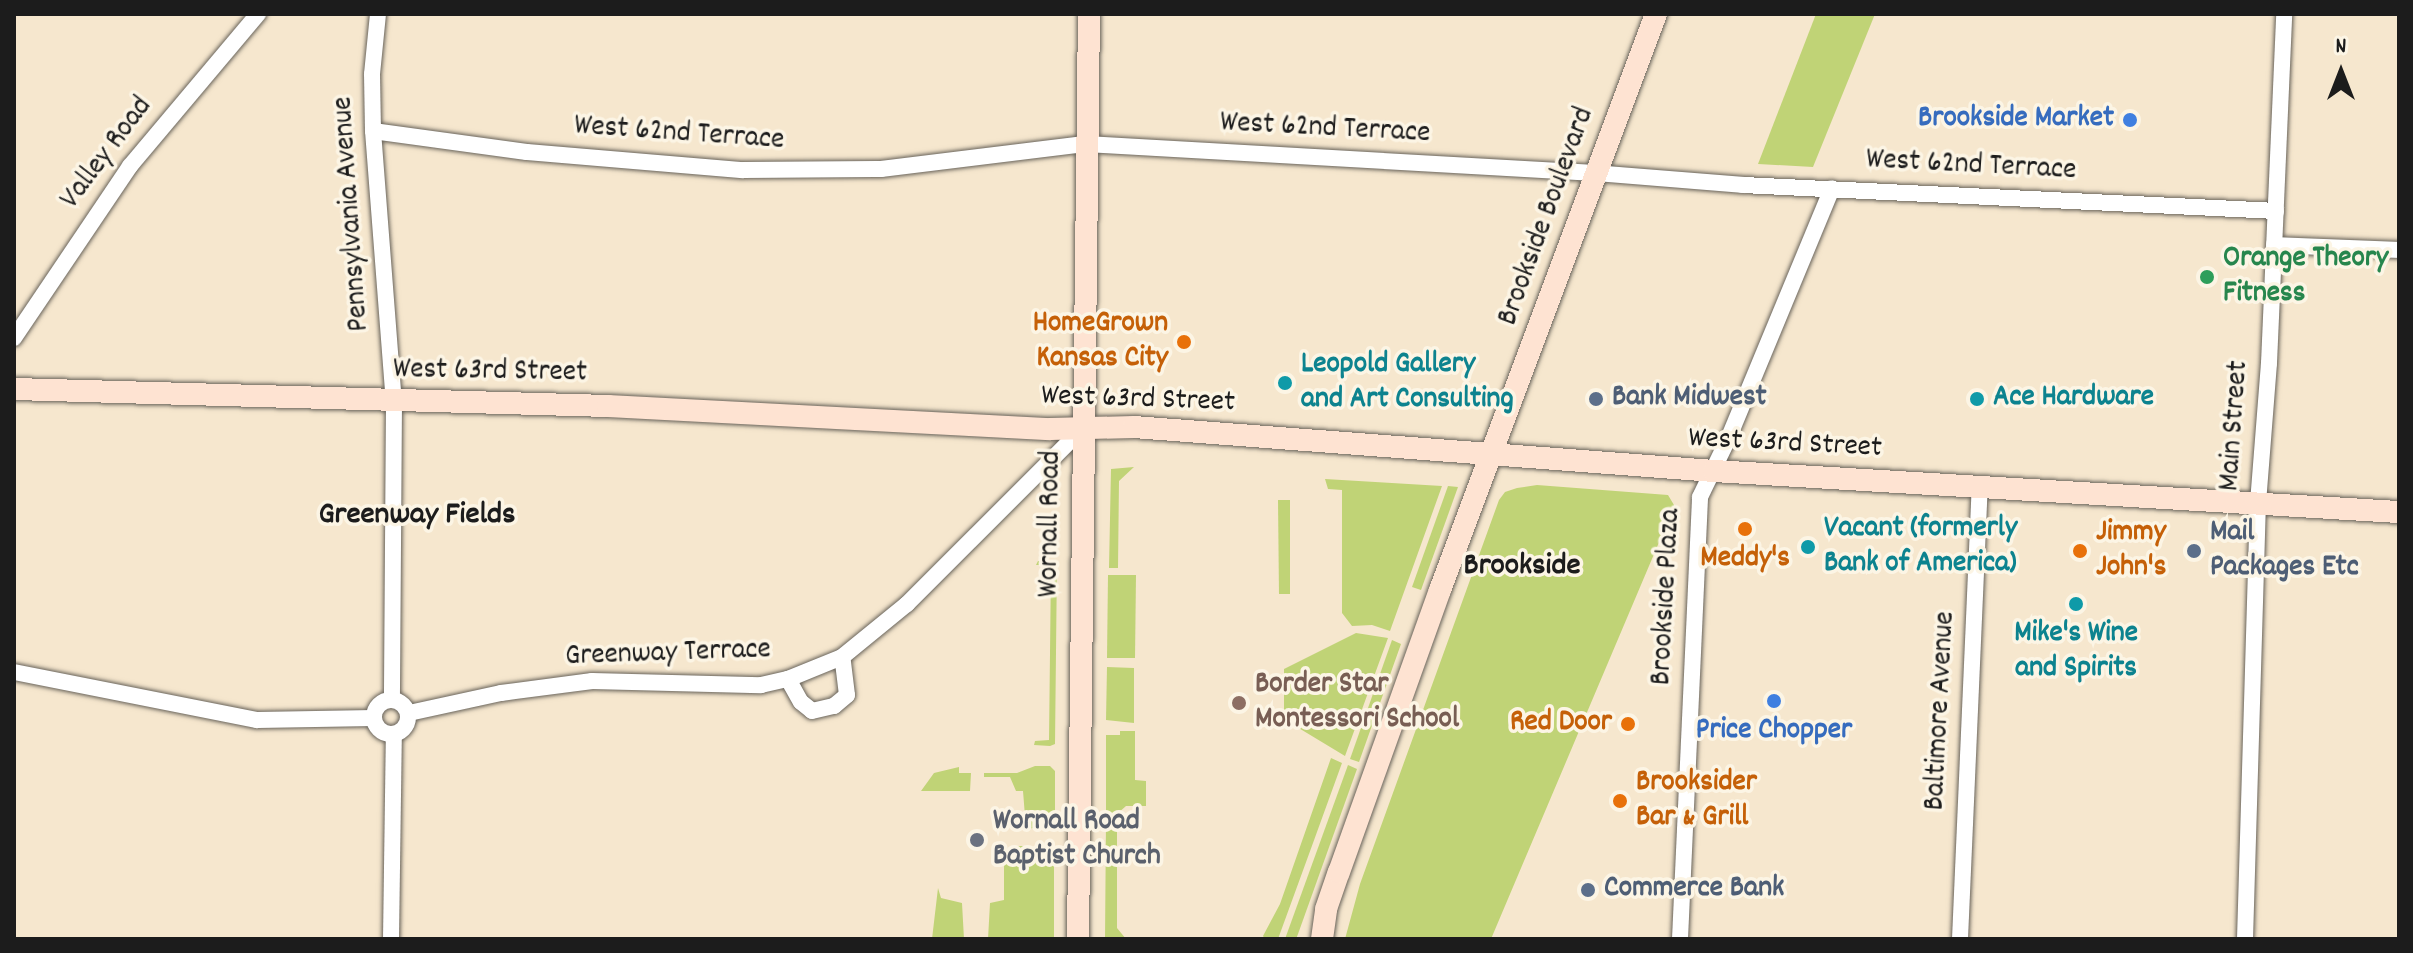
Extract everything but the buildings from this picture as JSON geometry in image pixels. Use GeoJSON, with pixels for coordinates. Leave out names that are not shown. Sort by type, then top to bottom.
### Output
{"type":"FeatureCollection","features":[{"type":"Feature","properties":{"kind":"main road","name":"Wornall Road"},"geometry":{"type":"LineString","coordinates":[[1078,939],[1089,14]]}},
{"type":"Feature","properties":{"kind":"main road","name":"Brookside Boulevard"},"geometry":{"type":"LineString","coordinates":[[1322,939],[1326,909],[1656,14]]}},
{"type":"Feature","properties":{"kind":"main road","name":"West 63rd Street"},"geometry":{"type":"LineString","coordinates":[[14,389],[608,406],[1134,427],[1714,471],[2399,512]]}},
{"type":"Feature","properties":{"kind":"main road"},"geometry":{"type":"LineString","coordinates":[[1307,939],[1326,909]]}},
{"type":"Feature","properties":{"kind":"street","name":"Valley Road"},"geometry":{"type":"LineString","coordinates":[[14,338],[130,166],[258,14]]}},
{"type":"Feature","properties":{"kind":"street","name":"Pennsylvania Avenue"},"geometry":{"type":"LineString","coordinates":[[378,14],[372,74],[373,131],[394,402],[392,699]]}},
{"type":"Feature","properties":{"kind":"street","name":"Main Street"},"geometry":{"type":"LineString","coordinates":[[2245,939],[2258,503],[2276,211],[2284,14]]}},
{"type":"Feature","properties":{"kind":"street","name":"West 62nd Terrace"},"geometry":{"type":"LineString","coordinates":[[373,131],[608,160],[810,172],[949,164],[1086,144],[2276,211]]}},
{"type":"Feature","properties":{"kind":"street","name":"Brookside Plaza"},"geometry":{"type":"LineString","coordinates":[[1680,939],[1700,497],[1714,471],[1832,188]]}},
{"type":"Feature","properties":{"kind":"street"},"geometry":{"type":"LineString","coordinates":[[2274,245],[2399,250]]}},
{"type":"Feature","properties":{"kind":"street","name":"Greenway Terrace"},"geometry":{"type":"LineString","coordinates":[[409,713],[501,693],[592,681],[736,685],[788,679],[842,657],[917,594],[1084,427]]}},
{"type":"Feature","properties":{"kind":"street","name":"Baltimore Avenue"},"geometry":{"type":"LineString","coordinates":[[1960,939],[1980,486]]}},
{"type":"Feature","properties":{"kind":"street","name":"Greenway Terrace"},"geometry":{"type":"LineString","coordinates":[[788,679],[801,702],[812,711],[834,706],[847,695],[842,657]]}},
{"type":"Feature","properties":{"kind":"street"},"geometry":{"type":"LineString","coordinates":[[14,672],[257,720],[327,722],[374,718]]}},
{"type":"Feature","properties":{"kind":"street"},"geometry":{"type":"LineString","coordinates":[[392,699],[403,703],[409,713],[408,724],[394,734],[383,732],[374,718],[377,707],[392,699]]}},
{"type":"Feature","properties":{"kind":"street"},"geometry":{"type":"LineString","coordinates":[[391,939],[394,734]]}},
{"type":"Feature","properties":{"kind":"green space"},"geometry":{"type":"Polygon","coordinates":[[[1816,14],[1875,14],[1813,167],[1758,164],[1816,14]]]}},
{"type":"Feature","properties":{"kind":"green space"},"geometry":{"type":"Polygon","coordinates":[[[1134,467],[1119,481],[1118,568],[1109,568],[1111,469],[1134,467]]]}},
{"type":"Feature","properties":{"kind":"green space"},"geometry":{"type":"Polygon","coordinates":[[[1325,479],[1442,486],[1390,631],[1372,625],[1352,626],[1342,613],[1342,490],[1328,489],[1325,479]]]}},
{"type":"Feature","properties":{"kind":"green space"},"geometry":{"type":"Polygon","coordinates":[[[1537,485],[1668,495],[1674,505],[1672,539],[1660,540],[1491,939],[1345,939],[1360,884],[1499,500],[1505,492],[1537,485]]]}},
{"type":"Feature","properties":{"kind":"green space"},"geometry":{"type":"Polygon","coordinates":[[[1448,486],[1458,487],[1421,590],[1412,587],[1448,486]]]}},
{"type":"Feature","properties":{"kind":"green space"},"geometry":{"type":"Polygon","coordinates":[[[1278,500],[1290,500],[1290,594],[1279,594],[1278,500]]]}},
{"type":"Feature","properties":{"kind":"green space"},"geometry":{"type":"Polygon","coordinates":[[[1038,561],[1057,561],[1055,744],[1050,746],[1034,745],[1035,741],[1049,740],[1051,565],[1036,565],[1038,561]]]}},
{"type":"Feature","properties":{"kind":"green space"},"geometry":{"type":"Polygon","coordinates":[[[1108,575],[1136,575],[1135,658],[1107,658],[1108,575]]]}},
{"type":"Feature","properties":{"kind":"green space"},"geometry":{"type":"Polygon","coordinates":[[[1356,633],[1388,638],[1345,756],[1297,727],[1284,724],[1284,669],[1356,633]]]}},
{"type":"Feature","properties":{"kind":"green space"},"geometry":{"type":"Polygon","coordinates":[[[1392,640],[1401,644],[1359,762],[1350,759],[1392,640]]]}},
{"type":"Feature","properties":{"kind":"green space"},"geometry":{"type":"Polygon","coordinates":[[[1107,667],[1134,668],[1134,723],[1106,720],[1107,667]]]}},
{"type":"Feature","properties":{"kind":"green space"},"geometry":{"type":"Polygon","coordinates":[[[1120,731],[1135,731],[1135,780],[1146,781],[1146,806],[1126,806],[1117,814],[1106,814],[1106,735],[1120,735],[1120,731]]]}},
{"type":"Feature","properties":{"kind":"green space"},"geometry":{"type":"Polygon","coordinates":[[[1331,758],[1342,763],[1278,939],[1265,939],[1263,936],[1280,904],[1331,758]]]}},
{"type":"Feature","properties":{"kind":"green space"},"geometry":{"type":"Polygon","coordinates":[[[1348,765],[1357,769],[1298,934],[1296,939],[1285,939],[1348,765]]]}},
{"type":"Feature","properties":{"kind":"green space"},"geometry":{"type":"Polygon","coordinates":[[[1035,766],[1050,766],[1055,771],[1055,825],[1026,829],[1023,791],[1016,791],[1010,777],[984,777],[984,773],[1017,773],[1035,766]]]}},
{"type":"Feature","properties":{"kind":"green space"},"geometry":{"type":"Polygon","coordinates":[[[959,767],[959,773],[971,773],[970,791],[921,791],[934,773],[959,767]]]}},
{"type":"Feature","properties":{"kind":"green space"},"geometry":{"type":"Polygon","coordinates":[[[1106,820],[1117,820],[1117,928],[1126,939],[1105,939],[1106,820]]]}},
{"type":"Feature","properties":{"kind":"green space"},"geometry":{"type":"Polygon","coordinates":[[[1018,846],[1024,846],[1025,856],[1034,856],[1036,849],[1054,849],[1054,939],[988,939],[990,903],[1004,900],[1004,865],[1017,856],[1018,846]]]}},
{"type":"Feature","properties":{"kind":"green space"},"geometry":{"type":"Polygon","coordinates":[[[938,888],[941,898],[962,903],[964,939],[932,939],[938,888]]]}},
{"type":"Feature","properties":{"kind":"place","name":"Brookside Market"},"geometry":{"type":"Point","coordinates":[2130,120]}},
{"type":"Feature","properties":{"kind":"place","name":"Orange Theory Fitness"},"geometry":{"type":"Point","coordinates":[2207,277]}},
{"type":"Feature","properties":{"kind":"place","name":"HomeGrown Kansas City"},"geometry":{"type":"Point","coordinates":[1184,342]}},
{"type":"Feature","properties":{"kind":"place","name":"Leopold Gallery and Art Consulting"},"geometry":{"type":"Point","coordinates":[1285,383]}},
{"type":"Feature","properties":{"kind":"place","name":"Bank Midwest"},"geometry":{"type":"Point","coordinates":[1596,399]}},
{"type":"Feature","properties":{"kind":"place","name":"Ace Hardware"},"geometry":{"type":"Point","coordinates":[1977,399]}},
{"type":"Feature","properties":{"kind":"place","name":"Meddy's"},"geometry":{"type":"Point","coordinates":[1745,529]}},
{"type":"Feature","properties":{"kind":"place","name":"Vacant (formerly Bank of America)"},"geometry":{"type":"Point","coordinates":[1808,547]}},
{"type":"Feature","properties":{"kind":"place","name":"Jimmy John's"},"geometry":{"type":"Point","coordinates":[2080,551]}},
{"type":"Feature","properties":{"kind":"place","name":"Mail Packages Etc"},"geometry":{"type":"Point","coordinates":[2194,551]}},
{"type":"Feature","properties":{"kind":"place","name":"Mike's Wine and Spirits"},"geometry":{"type":"Point","coordinates":[2076,604]}},
{"type":"Feature","properties":{"kind":"place","name":"Price Chopper"},"geometry":{"type":"Point","coordinates":[1774,701]}},
{"type":"Feature","properties":{"kind":"place","name":"Border Star Montessori School"},"geometry":{"type":"Point","coordinates":[1239,703]}},
{"type":"Feature","properties":{"kind":"place","name":"Red Door"},"geometry":{"type":"Point","coordinates":[1628,724]}},
{"type":"Feature","properties":{"kind":"place","name":"Brooksider Bar & Grill"},"geometry":{"type":"Point","coordinates":[1620,801]}},
{"type":"Feature","properties":{"kind":"place","name":"Wornall Road Baptist Church"},"geometry":{"type":"Point","coordinates":[977,840]}},
{"type":"Feature","properties":{"kind":"place","name":"Commerce Bank"},"geometry":{"type":"Point","coordinates":[1588,890]}},
{"type":"Feature","properties":{"kind":"district","name":"Greenway Fields"},"geometry":{"type":"Point","coordinates":[417,516]}},
{"type":"Feature","properties":{"kind":"district","name":"Brookside"},"geometry":{"type":"Point","coordinates":[1522,567]}}]}
